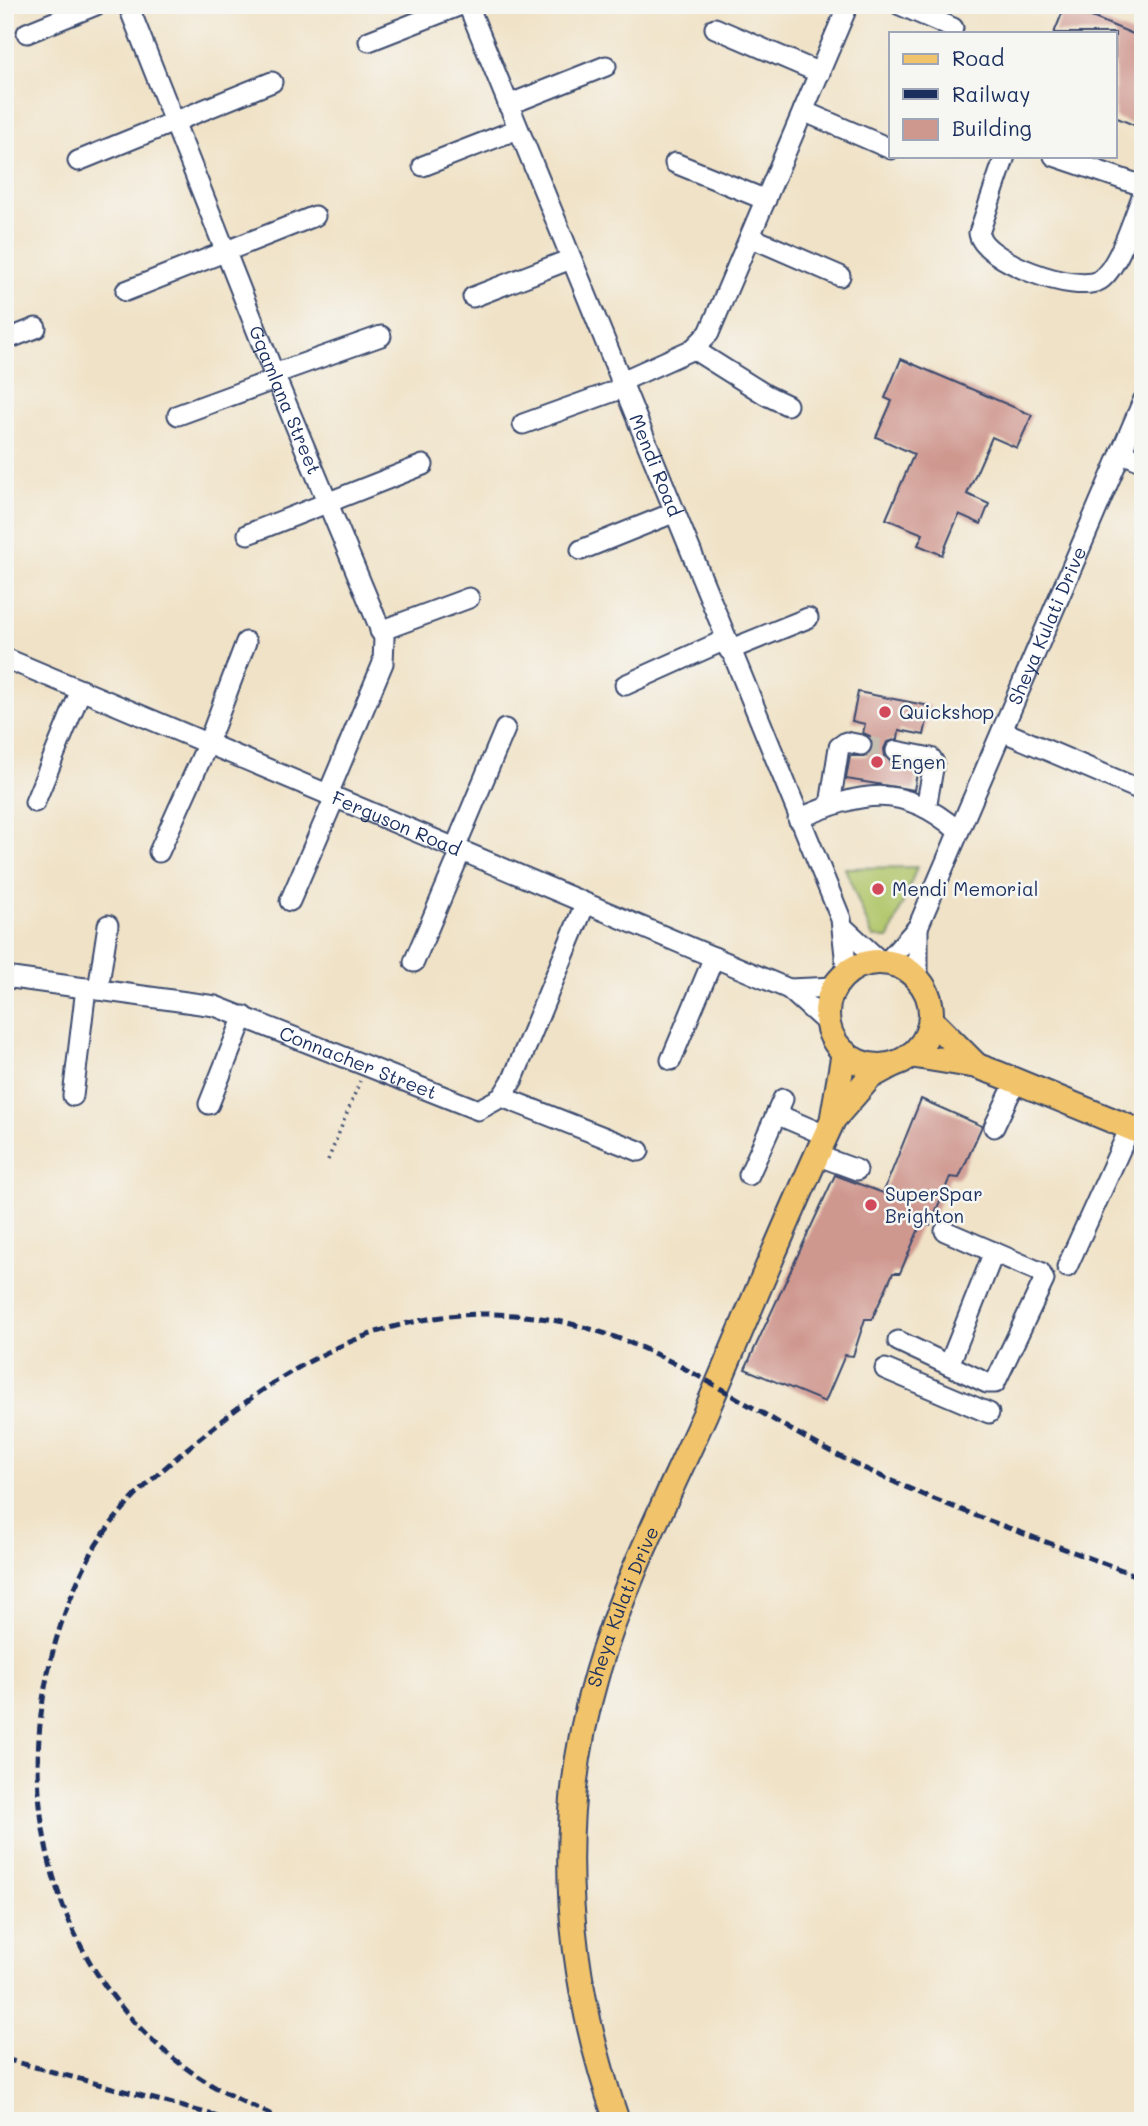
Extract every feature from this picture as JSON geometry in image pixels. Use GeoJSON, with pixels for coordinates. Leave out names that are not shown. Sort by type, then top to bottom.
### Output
{"type":"FeatureCollection","features":[{"type":"Feature","properties":{"kind":"main road"},"geometry":{"type":"LineString","coordinates":[[902,1059],[925,1038],[931,1020],[929,1001],[918,981],[907,971],[884,963],[869,964],[841,980],[828,1005],[828,1024],[835,1041],[844,1052],[866,1064],[902,1059],[977,1066],[1136,1130]]}},
{"type":"Feature","properties":{"kind":"main road"},"geometry":{"type":"LineString","coordinates":[[931,1020],[977,1066]]}},
{"type":"Feature","properties":{"kind":"main road","name":"Sheya Kulati Drive"},"geometry":{"type":"LineString","coordinates":[[617,2121],[585,2011],[572,1922],[570,1834],[584,1722],[617,1613],[824,1137],[844,1052]]}},
{"type":"Feature","properties":{"kind":"main road","name":"Sheya Kulati Drive"},"geometry":{"type":"LineString","coordinates":[[824,1137],[870,1077],[902,1059]]}},
{"type":"Feature","properties":{"kind":"street"},"geometry":{"type":"LineString","coordinates":[[27,33],[96,5]]}},
{"type":"Feature","properties":{"kind":"street","name":"Gqamlana Street"},"geometry":{"type":"LineString","coordinates":[[128,5],[275,376],[380,631],[385,651],[383,663],[290,901]]}},
{"type":"Feature","properties":{"kind":"street"},"geometry":{"type":"LineString","coordinates":[[369,41],[461,5]]}},
{"type":"Feature","properties":{"kind":"street","name":"Mendi Road"},"geometry":{"type":"LineString","coordinates":[[468,5],[844,927],[884,963]]}},
{"type":"Feature","properties":{"kind":"street"},"geometry":{"type":"LineString","coordinates":[[523,424],[621,385],[693,349],[709,333],[848,5]]}},
{"type":"Feature","properties":{"kind":"street"},"geometry":{"type":"LineString","coordinates":[[900,5],[953,28]]}},
{"type":"Feature","properties":{"kind":"street"},"geometry":{"type":"LineString","coordinates":[[715,28],[820,73]]}},
{"type":"Feature","properties":{"kind":"street"},"geometry":{"type":"LineString","coordinates":[[508,105],[606,66]]}},
{"type":"Feature","properties":{"kind":"street"},"geometry":{"type":"LineString","coordinates":[[78,161],[272,82]]}},
{"type":"Feature","properties":{"kind":"street"},"geometry":{"type":"LineString","coordinates":[[803,111],[889,148]]}},
{"type":"Feature","properties":{"kind":"street"},"geometry":{"type":"LineString","coordinates":[[423,166],[518,129]]}},
{"type":"Feature","properties":{"kind":"street"},"geometry":{"type":"LineString","coordinates":[[1004,158],[979,233],[980,240],[989,250],[1015,264],[1071,285],[1092,284],[1108,271],[1143,194]]}},
{"type":"Feature","properties":{"kind":"street"},"geometry":{"type":"LineString","coordinates":[[1060,158],[1143,186]]}},
{"type":"Feature","properties":{"kind":"street"},"geometry":{"type":"LineString","coordinates":[[675,163],[765,200]]}},
{"type":"Feature","properties":{"kind":"street"},"geometry":{"type":"LineString","coordinates":[[126,291],[315,216]]}},
{"type":"Feature","properties":{"kind":"street"},"geometry":{"type":"LineString","coordinates":[[750,237],[840,276]]}},
{"type":"Feature","properties":{"kind":"street"},"geometry":{"type":"LineString","coordinates":[[473,297],[571,259]]}},
{"type":"Feature","properties":{"kind":"street"},"geometry":{"type":"LineString","coordinates":[[5,340],[36,328]]}},
{"type":"Feature","properties":{"kind":"street"},"geometry":{"type":"LineString","coordinates":[[178,415],[381,336]]}},
{"type":"Feature","properties":{"kind":"street"},"geometry":{"type":"LineString","coordinates":[[693,349],[766,396],[787,405]]}},
{"type":"Feature","properties":{"kind":"street","name":"Sheya Kulati Drive"},"geometry":{"type":"LineString","coordinates":[[884,963],[918,927],[957,830],[1143,401]]}},
{"type":"Feature","properties":{"kind":"street"},"geometry":{"type":"LineString","coordinates":[[1121,452],[1143,462]]}},
{"type":"Feature","properties":{"kind":"street"},"geometry":{"type":"LineString","coordinates":[[248,534],[423,465]]}},
{"type":"Feature","properties":{"kind":"street"},"geometry":{"type":"LineString","coordinates":[[580,550],[673,513]]}},
{"type":"Feature","properties":{"kind":"street"},"geometry":{"type":"LineString","coordinates":[[380,631],[469,598]]}},
{"type":"Feature","properties":{"kind":"street"},"geometry":{"type":"LineString","coordinates":[[625,685],[727,645],[808,618]]}},
{"type":"Feature","properties":{"kind":"street"},"geometry":{"type":"LineString","coordinates":[[159,852],[208,743],[246,642]]}},
{"type":"Feature","properties":{"kind":"street","name":"Ferguson Road"},"geometry":{"type":"LineString","coordinates":[[5,658],[789,989],[828,1024]]}},
{"type":"Feature","properties":{"kind":"street"},"geometry":{"type":"LineString","coordinates":[[35,802],[80,690]]}},
{"type":"Feature","properties":{"kind":"street"},"geometry":{"type":"LineString","coordinates":[[414,962],[505,730]]}},
{"type":"Feature","properties":{"kind":"street"},"geometry":{"type":"LineString","coordinates":[[1002,731],[1143,791]]}},
{"type":"Feature","properties":{"kind":"street"},"geometry":{"type":"LineString","coordinates":[[830,805],[839,747],[846,742],[861,745]]}},
{"type":"Feature","properties":{"kind":"street"},"geometry":{"type":"LineString","coordinates":[[895,751],[932,758],[934,763],[926,808]]}},
{"type":"Feature","properties":{"kind":"street"},"geometry":{"type":"LineString","coordinates":[[799,819],[830,805],[863,796],[880,796],[926,808],[957,830]]}},
{"type":"Feature","properties":{"kind":"street"},"geometry":{"type":"LineString","coordinates":[[585,904],[513,1079],[502,1097],[639,1151]]}},
{"type":"Feature","properties":{"kind":"street"},"geometry":{"type":"LineString","coordinates":[[73,1096],[92,989],[107,925]]}},
{"type":"Feature","properties":{"kind":"street","name":"Mendi Road"},"geometry":{"type":"LineString","coordinates":[[841,980],[844,927]]}},
{"type":"Feature","properties":{"kind":"street","name":"Sheya Kulati Drive"},"geometry":{"type":"LineString","coordinates":[[918,927],[918,981]]}},
{"type":"Feature","properties":{"kind":"street"},"geometry":{"type":"LineString","coordinates":[[671,1060],[714,957]]}},
{"type":"Feature","properties":{"kind":"street","name":"Connacher Street"},"geometry":{"type":"LineString","coordinates":[[5,976],[215,1006],[478,1110],[502,1097]]}},
{"type":"Feature","properties":{"kind":"street","name":"Ferguson Road"},"geometry":{"type":"LineString","coordinates":[[789,989],[841,980]]}},
{"type":"Feature","properties":{"kind":"street"},"geometry":{"type":"LineString","coordinates":[[209,1104],[244,1016]]}},
{"type":"Feature","properties":{"kind":"street"},"geometry":{"type":"LineString","coordinates":[[994,1127],[1016,1081]]}},
{"type":"Feature","properties":{"kind":"street"},"geometry":{"type":"LineString","coordinates":[[749,1175],[779,1107],[824,1137],[858,1170]]}},
{"type":"Feature","properties":{"kind":"street"},"geometry":{"type":"LineString","coordinates":[[1067,1267],[1136,1130]]}},
{"type":"Feature","properties":{"kind":"street"},"geometry":{"type":"LineString","coordinates":[[898,1341],[987,1383],[995,1383],[1044,1280],[1040,1272],[945,1231]]}},
{"type":"Feature","properties":{"kind":"street"},"geometry":{"type":"LineString","coordinates":[[949,1365],[994,1252]]}},
{"type":"Feature","properties":{"kind":"street"},"geometry":{"type":"LineString","coordinates":[[885,1368],[989,1413]]}},
{"type":"Feature","properties":{"kind":"path"},"geometry":{"type":"LineString","coordinates":[[328,1160],[366,1066]]}},
{"type":"Feature","properties":{"kind":"green space"},"geometry":{"type":"Polygon","coordinates":[[[917,867],[889,938],[873,938],[845,868],[917,867]]]}},
{"type":"Feature","properties":{"kind":"building"},"geometry":{"type":"Polygon","coordinates":[[[1065,6],[1143,38],[1143,129],[1116,117],[1116,32],[1054,32],[1065,6]]]}},
{"type":"Feature","properties":{"kind":"building"},"geometry":{"type":"Polygon","coordinates":[[[901,359],[1032,415],[1017,448],[992,437],[967,494],[989,504],[981,524],[959,514],[942,555],[918,545],[923,534],[886,519],[914,454],[876,437],[892,401],[885,398],[901,359]]]}},
{"type":"Feature","properties":{"kind":"building"},"geometry":{"type":"Polygon","coordinates":[[[858,692],[930,706],[924,735],[899,730],[898,739],[887,742],[884,749],[885,756],[893,764],[918,768],[914,790],[846,779],[850,756],[866,756],[873,747],[870,736],[863,733],[865,724],[852,721],[858,692]]]}},
{"type":"Feature","properties":{"kind":"building"},"geometry":{"type":"Polygon","coordinates":[[[921,1099],[982,1126],[959,1178],[950,1177],[930,1225],[921,1224],[900,1273],[893,1273],[872,1319],[865,1319],[853,1356],[845,1355],[825,1402],[745,1369],[835,1175],[883,1193],[921,1099]]]}},
{"type":"Feature","properties":{"kind":"tunnel"},"geometry":{"type":"LineString","coordinates":[[861,745],[896,751]]}},
{"type":"Feature","properties":{"kind":"railway"},"geometry":{"type":"LineString","coordinates":[[286,2121],[222,2091],[186,2068],[130,2018],[88,1959],[59,1894],[42,1825],[38,1753],[46,1682],[65,1612],[96,1545],[136,1495],[167,1466],[216,1425],[276,1381],[339,1347],[372,1333],[407,1323],[481,1314],[536,1317],[586,1328],[632,1344],[676,1364],[806,1438],[888,1479],[1143,1578]]}},
{"type":"Feature","properties":{"kind":"railway"},"geometry":{"type":"LineString","coordinates":[[5,2059],[236,2121]]}},
{"type":"Feature","properties":{"kind":"place","name":"Quickshop"},"geometry":{"type":"Point","coordinates":[885,712]}},
{"type":"Feature","properties":{"kind":"place","name":"Engen"},"geometry":{"type":"Point","coordinates":[877,762]}},
{"type":"Feature","properties":{"kind":"place","name":"Mendi Memorial"},"geometry":{"type":"Point","coordinates":[878,889]}},
{"type":"Feature","properties":{"kind":"place","name":"SuperSpar Brighton"},"geometry":{"type":"Point","coordinates":[871,1205]}}]}
